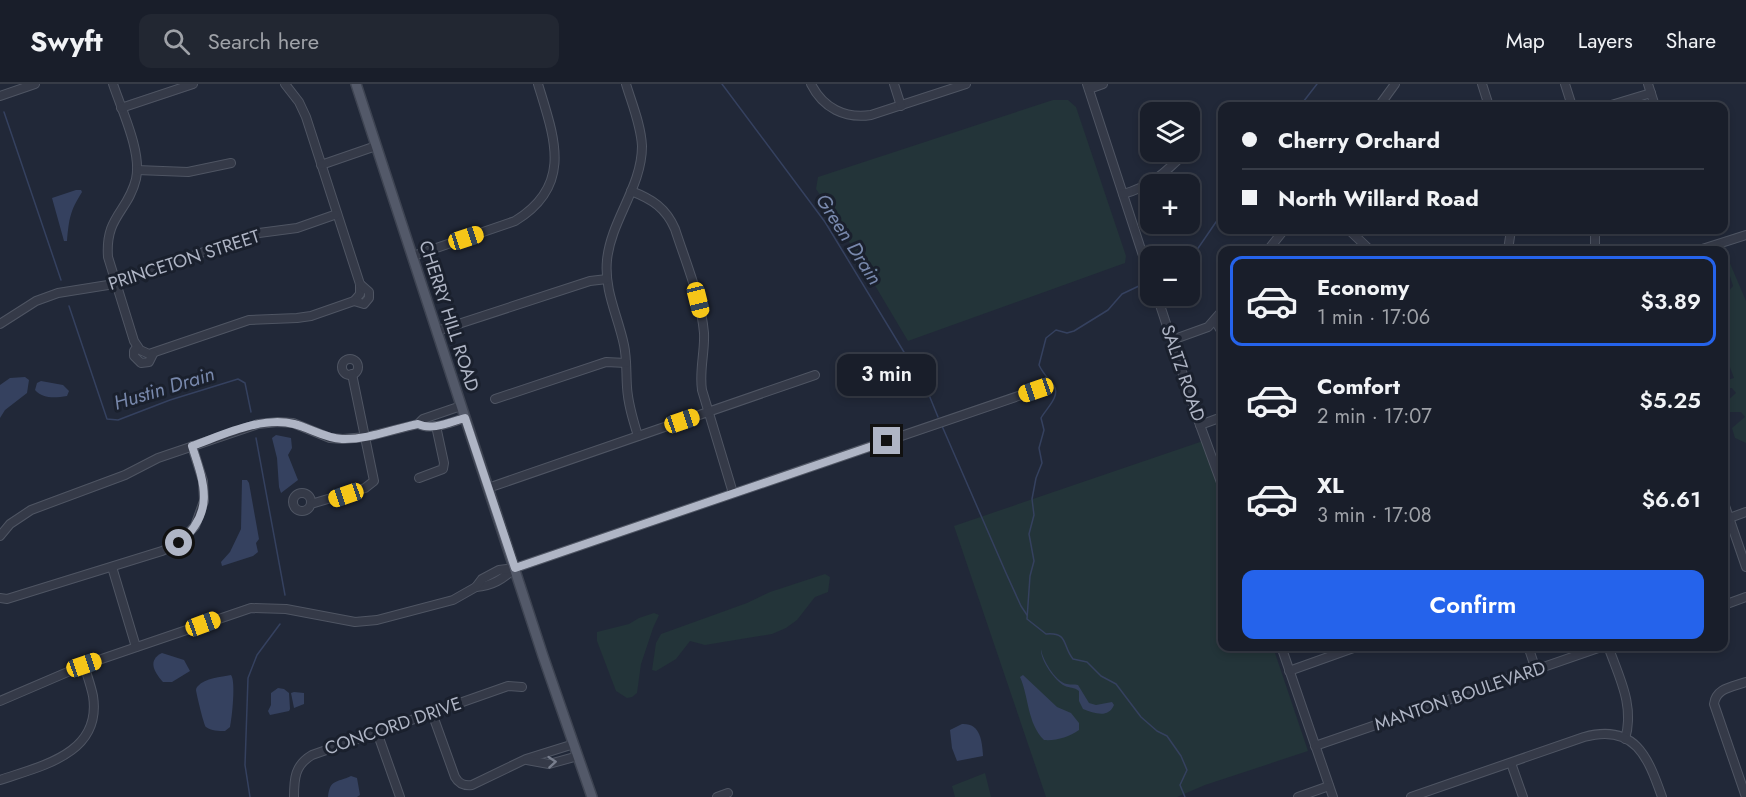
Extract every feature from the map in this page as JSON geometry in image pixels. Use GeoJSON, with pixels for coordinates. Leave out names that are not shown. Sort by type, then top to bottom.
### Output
{"type":"FeatureCollection","features":[{"type":"Feature","properties":{"kind":"main road","name":"CHERRY HILL ROAD"},"geometry":{"type":"LineString","coordinates":[[356,84],[592,797]]}},
{"type":"Feature","properties":{"kind":"street"},"geometry":{"type":"LineString","coordinates":[[0,96],[35,84]]}},
{"type":"Feature","properties":{"kind":"street"},"geometry":{"type":"LineString","coordinates":[[113,84],[136,154],[137,170],[132,190],[108,235],[108,257],[140,350]]}},
{"type":"Feature","properties":{"kind":"street"},"geometry":{"type":"LineString","coordinates":[[121,108],[193,84]]}},
{"type":"Feature","properties":{"kind":"street"},"geometry":{"type":"LineString","coordinates":[[285,84],[299,102],[321,165],[360,285],[356,299]]}},
{"type":"Feature","properties":{"kind":"street"},"geometry":{"type":"LineString","coordinates":[[413,256],[507,225],[526,213],[541,198],[553,171],[555,147],[554,136],[538,84]]}},
{"type":"Feature","properties":{"kind":"street"},"geometry":{"type":"LineString","coordinates":[[626,84],[642,144],[640,166],[612,238],[607,259],[607,279],[609,294],[624,344],[628,401],[638,436]]}},
{"type":"Feature","properties":{"kind":"street"},"geometry":{"type":"LineString","coordinates":[[811,84],[822,101],[833,109],[847,115],[864,116],[966,84]]}},
{"type":"Feature","properties":{"kind":"street"},"geometry":{"type":"LineString","coordinates":[[894,84],[901,106]]}},
{"type":"Feature","properties":{"kind":"street"},"geometry":{"type":"LineString","coordinates":[[1103,84],[1088,87],[1140,246]]}},
{"type":"Feature","properties":{"kind":"street"},"geometry":{"type":"LineString","coordinates":[[1381,102],[1395,84]]}},
{"type":"Feature","properties":{"kind":"street"},"geometry":{"type":"LineString","coordinates":[[1482,84],[1488,102]]}},
{"type":"Feature","properties":{"kind":"street"},"geometry":{"type":"LineString","coordinates":[[1565,84],[1571,102]]}},
{"type":"Feature","properties":{"kind":"street"},"geometry":{"type":"LineString","coordinates":[[1617,102],[1650,88]]}},
{"type":"Feature","properties":{"kind":"street"},"geometry":{"type":"LineString","coordinates":[[321,165],[376,146]]}},
{"type":"Feature","properties":{"kind":"street"},"geometry":{"type":"LineString","coordinates":[[1123,194],[1140,189],[1156,180],[1175,162]]}},
{"type":"Feature","properties":{"kind":"street"},"geometry":{"type":"LineString","coordinates":[[137,170],[188,172],[231,163]]}},
{"type":"Feature","properties":{"kind":"street"},"geometry":{"type":"LineString","coordinates":[[631,191],[659,206],[669,217],[675,229],[702,314],[704,337],[701,385],[733,493]]}},
{"type":"Feature","properties":{"kind":"street","name":"PRINCETON STREET"},"geometry":{"type":"LineString","coordinates":[[0,324],[44,298],[63,292],[98,288],[116,283],[259,233],[297,228],[337,214]]}},
{"type":"Feature","properties":{"kind":"street"},"geometry":{"type":"LineString","coordinates":[[1271,246],[1281,234]]}},
{"type":"Feature","properties":{"kind":"street"},"geometry":{"type":"LineString","coordinates":[[1353,234],[1366,246]]}},
{"type":"Feature","properties":{"kind":"street"},"geometry":{"type":"LineString","coordinates":[[1712,246],[1746,235]]}},
{"type":"Feature","properties":{"kind":"street"},"geometry":{"type":"LineString","coordinates":[[437,331],[590,281],[607,279]]}},
{"type":"Feature","properties":{"kind":"street"},"geometry":{"type":"LineString","coordinates":[[356,299],[364,304],[369,300],[369,292],[360,285]]}},
{"type":"Feature","properties":{"kind":"street"},"geometry":{"type":"LineString","coordinates":[[153,354],[149,362],[141,363],[134,356],[134,351],[140,350],[153,354],[249,320],[304,317],[356,299]]}},
{"type":"Feature","properties":{"kind":"street","name":"SALTZ ROAD"},"geometry":{"type":"LineString","coordinates":[[1160,306],[1218,474]]}},
{"type":"Feature","properties":{"kind":"street"},"geometry":{"type":"LineString","coordinates":[[1172,340],[1200,331],[1218,317]]}},
{"type":"Feature","properties":{"kind":"street"},"geometry":{"type":"LineString","coordinates":[[1215,321],[1218,326]]}},
{"type":"Feature","properties":{"kind":"street"},"geometry":{"type":"LineString","coordinates":[[495,399],[606,362],[626,363]]}},
{"type":"Feature","properties":{"kind":"street"},"geometry":{"type":"LineString","coordinates":[[311,504],[326,502],[365,488],[373,483],[375,478],[352,374]]}},
{"type":"Feature","properties":{"kind":"street"},"geometry":{"type":"LineString","coordinates":[[488,488],[815,375]]}},
{"type":"Feature","properties":{"kind":"street"},"geometry":{"type":"LineString","coordinates":[[0,701],[84,665],[251,608],[286,609],[344,621],[369,621],[453,600],[499,570],[515,568],[1036,390]]}},
{"type":"Feature","properties":{"kind":"street"},"geometry":{"type":"LineString","coordinates":[[0,536],[10,524],[25,513],[125,475],[158,458],[249,427],[278,422],[293,423],[330,438],[366,437],[418,424],[423,419],[461,406]]}},
{"type":"Feature","properties":{"kind":"street"},"geometry":{"type":"LineString","coordinates":[[418,424],[425,427],[436,426],[465,418]]}},
{"type":"Feature","properties":{"kind":"street"},"geometry":{"type":"LineString","coordinates":[[1200,425],[1218,418]]}},
{"type":"Feature","properties":{"kind":"street"},"geometry":{"type":"LineString","coordinates":[[419,478],[443,469],[436,426]]}},
{"type":"Feature","properties":{"kind":"street"},"geometry":{"type":"LineString","coordinates":[[0,598],[7,599],[171,548],[186,537],[195,526],[203,507],[205,492],[192,446]]}},
{"type":"Feature","properties":{"kind":"street"},"geometry":{"type":"LineString","coordinates":[[1728,518],[1746,512]]}},
{"type":"Feature","properties":{"kind":"street"},"geometry":{"type":"LineString","coordinates":[[1728,524],[1746,567]]}},
{"type":"Feature","properties":{"kind":"street"},"geometry":{"type":"LineString","coordinates":[[112,567],[136,647]]}},
{"type":"Feature","properties":{"kind":"street"},"geometry":{"type":"LineString","coordinates":[[1728,604],[1746,597]]}},
{"type":"Feature","properties":{"kind":"street"},"geometry":{"type":"LineString","coordinates":[[1283,651],[1333,797]]}},
{"type":"Feature","properties":{"kind":"street"},"geometry":{"type":"LineString","coordinates":[[1289,671],[1345,651]]}},
{"type":"Feature","properties":{"kind":"street"},"geometry":{"type":"LineString","coordinates":[[1530,651],[1536,670]]}},
{"type":"Feature","properties":{"kind":"street","name":"MANTON BOULEVARD"},"geometry":{"type":"LineString","coordinates":[[1315,746],[1591,651]]}},
{"type":"Feature","properties":{"kind":"street"},"geometry":{"type":"LineString","coordinates":[[1608,651],[1628,705],[1629,722],[1625,739]]}},
{"type":"Feature","properties":{"kind":"street"},"geometry":{"type":"LineString","coordinates":[[0,780],[62,758],[82,740],[92,719],[94,704],[84,665]]}},
{"type":"Feature","properties":{"kind":"street"},"geometry":{"type":"LineString","coordinates":[[1746,682],[1720,691],[1715,697],[1714,704],[1746,797]]}},
{"type":"Feature","properties":{"kind":"street","name":"CONCORD DRIVE"},"geometry":{"type":"LineString","coordinates":[[294,797],[295,773],[307,758],[508,686],[522,687]]}},
{"type":"Feature","properties":{"kind":"street"},"geometry":{"type":"LineString","coordinates":[[432,713],[455,777],[461,784],[472,785],[526,759],[574,744]]}},
{"type":"Feature","properties":{"kind":"street"},"geometry":{"type":"LineString","coordinates":[[377,732],[400,797]]}},
{"type":"Feature","properties":{"kind":"street"},"geometry":{"type":"LineString","coordinates":[[1411,797],[1592,735],[1610,734],[1625,739],[1637,747],[1648,761],[1662,797]]}},
{"type":"Feature","properties":{"kind":"street"},"geometry":{"type":"LineString","coordinates":[[526,759],[549,764],[578,756]]}},
{"type":"Feature","properties":{"kind":"street"},"geometry":{"type":"LineString","coordinates":[[1511,763],[1523,797]]}},
{"type":"Feature","properties":{"kind":"street"},"geometry":{"type":"LineString","coordinates":[[1298,797],[1329,786]]}},
{"type":"Feature","properties":{"kind":"street"},"geometry":{"type":"LineString","coordinates":[[717,797],[728,793]]}},
{"type":"Feature","properties":{"kind":"shaded area"},"geometry":{"type":"Polygon","coordinates":[[[1053,100],[1068,100],[1076,107],[1126,256],[1125,263],[908,341],[816,189],[818,177],[1053,100]]]}},
{"type":"Feature","properties":{"kind":"shaded area"},"geometry":{"type":"Polygon","coordinates":[[[1728,262],[1746,301],[1746,443],[1735,438],[1732,428],[1745,417],[1741,412],[1728,412],[1728,400],[1736,393],[1732,388],[1728,388],[1728,380],[1734,378],[1728,362],[1728,292],[1733,286],[1728,262]]]}},
{"type":"Feature","properties":{"kind":"shaded area"},"geometry":{"type":"Polygon","coordinates":[[[1203,441],[1218,488],[1218,651],[1274,651],[1308,751],[1205,785],[1177,797],[1046,797],[954,526],[1203,441]]]}},
{"type":"Feature","properties":{"kind":"shaded area"},"geometry":{"type":"Polygon","coordinates":[[[825,574],[830,577],[828,592],[815,597],[797,620],[786,628],[772,634],[705,645],[690,641],[676,659],[656,671],[652,670],[656,643],[661,634],[747,603],[770,592],[825,574]]]}},
{"type":"Feature","properties":{"kind":"shaded area"},"geometry":{"type":"Polygon","coordinates":[[[654,613],[659,615],[641,664],[637,693],[627,698],[616,691],[597,641],[597,632],[629,624],[654,613]]]}},
{"type":"Feature","properties":{"kind":"shaded area"},"geometry":{"type":"Polygon","coordinates":[[[985,773],[991,797],[955,797],[952,786],[985,773]]]}},
{"type":"Feature","properties":{"kind":"water"},"geometry":{"type":"Polygon","coordinates":[[[76,190],[82,192],[71,215],[67,241],[64,241],[52,198],[76,190]]]}},
{"type":"Feature","properties":{"kind":"water"},"geometry":{"type":"Polygon","coordinates":[[[25,377],[29,380],[27,393],[5,410],[0,418],[0,385],[10,378],[25,377]]]}},
{"type":"Feature","properties":{"kind":"water"},"geometry":{"type":"Polygon","coordinates":[[[41,381],[63,385],[69,391],[67,396],[42,395],[35,390],[37,383],[41,381]]]}},
{"type":"Feature","properties":{"kind":"water"},"geometry":{"type":"Polygon","coordinates":[[[276,435],[291,438],[292,448],[288,455],[298,480],[281,493],[272,438],[276,435]]]}},
{"type":"Feature","properties":{"kind":"water"},"geometry":{"type":"Polygon","coordinates":[[[242,480],[247,480],[249,483],[259,539],[256,543],[258,552],[253,556],[222,566],[221,562],[230,552],[241,529],[242,480]]]}},
{"type":"Feature","properties":{"kind":"water"},"geometry":{"type":"Polygon","coordinates":[[[1041,649],[1047,664],[1058,679],[1067,684],[1078,685],[1089,703],[1096,705],[1112,702],[1114,705],[1111,709],[1100,714],[1083,709],[1079,701],[1079,691],[1057,680],[1049,670],[1041,654],[1041,649]]]}},
{"type":"Feature","properties":{"kind":"water"},"geometry":{"type":"Polygon","coordinates":[[[162,653],[184,660],[190,671],[172,682],[163,682],[154,666],[155,659],[162,653]]]}},
{"type":"Feature","properties":{"kind":"water"},"geometry":{"type":"Polygon","coordinates":[[[231,675],[233,708],[230,727],[225,731],[210,729],[206,727],[196,688],[209,680],[231,675]]]}},
{"type":"Feature","properties":{"kind":"water"},"geometry":{"type":"Polygon","coordinates":[[[1023,675],[1057,707],[1071,713],[1079,723],[1079,730],[1062,738],[1044,740],[1031,718],[1020,677],[1023,675]]]}},
{"type":"Feature","properties":{"kind":"water"},"geometry":{"type":"Polygon","coordinates":[[[278,688],[289,693],[290,709],[270,715],[268,711],[271,705],[271,693],[278,688]]]}},
{"type":"Feature","properties":{"kind":"water"},"geometry":{"type":"Polygon","coordinates":[[[291,693],[304,693],[304,704],[294,708],[291,693]]]}},
{"type":"Feature","properties":{"kind":"water"},"geometry":{"type":"Polygon","coordinates":[[[962,724],[968,724],[976,729],[981,739],[983,756],[957,761],[952,748],[950,730],[962,724]]]}},
{"type":"Feature","properties":{"kind":"water"},"geometry":{"type":"Polygon","coordinates":[[[351,776],[357,778],[360,795],[357,797],[328,797],[332,784],[351,776]]]}},
{"type":"Feature","properties":{"kind":"waterway","name":"Green Drain"},"geometry":{"type":"LineString","coordinates":[[722,84],[825,222],[927,390],[938,417]]}},
{"type":"Feature","properties":{"kind":"waterway"},"geometry":{"type":"LineString","coordinates":[[1303,102],[1317,84]]}},
{"type":"Feature","properties":{"kind":"waterway","name":"Hustin Drain"},"geometry":{"type":"LineString","coordinates":[[4,112],[61,280]]}},
{"type":"Feature","properties":{"kind":"waterway"},"geometry":{"type":"LineString","coordinates":[[1200,246],[1218,220]]}},
{"type":"Feature","properties":{"kind":"waterway"},"geometry":{"type":"LineString","coordinates":[[1140,285],[1122,294],[1108,310],[1074,331],[1067,333],[1056,330],[1046,338],[1039,365],[1056,390],[1052,403],[1041,418],[1044,430],[1039,448],[1042,463],[1032,499],[1034,515],[1029,534],[1034,561],[1030,576],[1027,619],[1046,634],[1058,635],[1062,638],[1073,659],[1087,662],[1101,676],[1116,684],[1141,717],[1157,731],[1167,736],[1181,756],[1187,770],[1180,785],[1185,797]]}},
{"type":"Feature","properties":{"kind":"waterway","name":"Hustin Drain"},"geometry":{"type":"LineString","coordinates":[[69,306],[107,419],[118,420],[170,400],[238,379],[245,383],[251,412]]}},
{"type":"Feature","properties":{"kind":"waterway","name":"Green Drain"},"geometry":{"type":"LineString","coordinates":[[942,426],[1006,573],[1027,615]]}},
{"type":"Feature","properties":{"kind":"waterway","name":"Hustin Drain"},"geometry":{"type":"LineString","coordinates":[[256,438],[285,595]]}},
{"type":"Feature","properties":{"kind":"waterway","name":"Hustin Drain"},"geometry":{"type":"LineString","coordinates":[[250,797],[245,765],[248,678],[257,655],[280,624]]}},
{"type":"Feature","properties":{"kind":"route"},"geometry":{"type":"LineString","coordinates":[[179,543],[195,526],[204,501],[203,481],[192,446],[266,423],[293,423],[330,438],[343,439],[366,437],[418,424],[425,427],[436,426],[465,418],[515,568],[887,441]]}}]}
